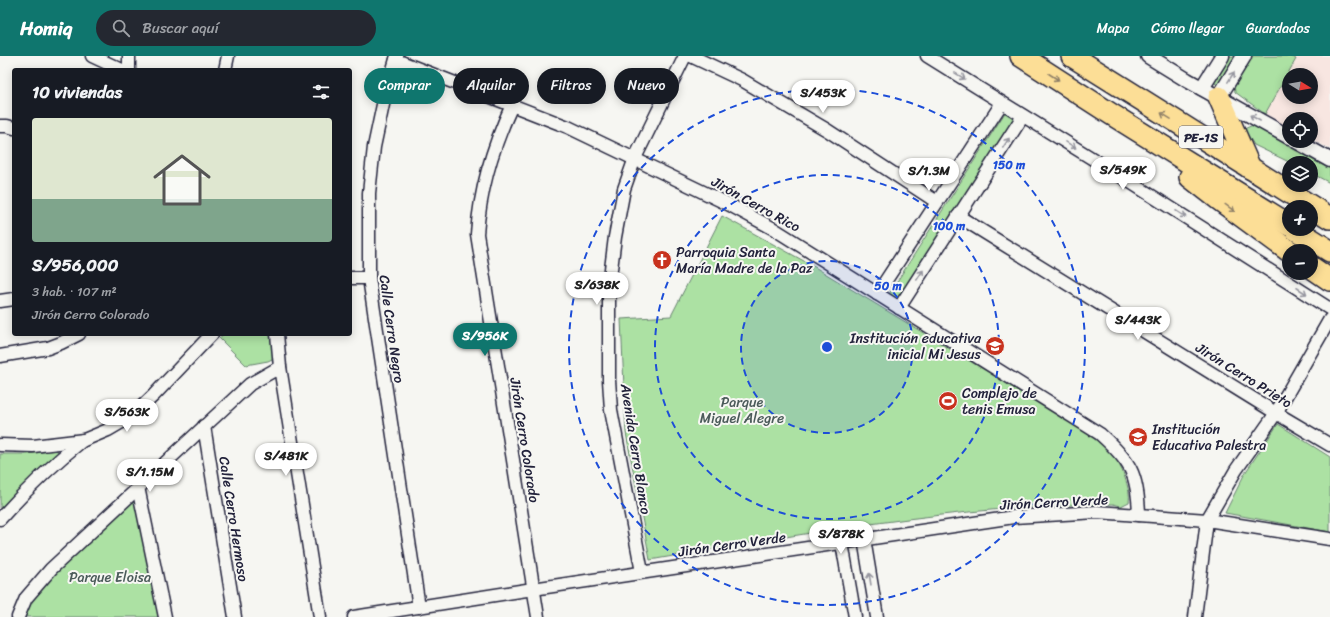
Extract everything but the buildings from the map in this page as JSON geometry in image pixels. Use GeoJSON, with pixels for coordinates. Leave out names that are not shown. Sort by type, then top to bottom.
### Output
{"type":"FeatureCollection","features":[{"type":"Feature","properties":{"kind":"highway","name":"PE-1S"},"geometry":{"type":"LineString","coordinates":[[1021,56],[1282,221]]}},
{"type":"Feature","properties":{"kind":"highway","name":"PE-1S"},"geometry":{"type":"LineString","coordinates":[[1072,56],[1330,218]]}},
{"type":"Feature","properties":{"kind":"highway"},"geometry":{"type":"LineString","coordinates":[[1210,92],[1250,168]]}},
{"type":"Feature","properties":{"kind":"highway"},"geometry":{"type":"LineString","coordinates":[[1111,114],[1217,198],[1282,245]]}},
{"type":"Feature","properties":{"kind":"highway"},"geometry":{"type":"LineString","coordinates":[[1272,182],[1330,203]]}},
{"type":"Feature","properties":{"kind":"highway"},"geometry":{"type":"LineString","coordinates":[[1306,236],[1330,251]]}},
{"type":"Feature","properties":{"kind":"highway"},"geometry":{"type":"LineString","coordinates":[[1318,272],[1330,280]]}},
{"type":"Feature","properties":{"kind":"street"},"geometry":{"type":"LineString","coordinates":[[92,56],[118,68]]}},
{"type":"Feature","properties":{"kind":"street"},"geometry":{"type":"LineString","coordinates":[[129,68],[130,56]]}},
{"type":"Feature","properties":{"kind":"street"},"geometry":{"type":"LineString","coordinates":[[225,68],[228,56]]}},
{"type":"Feature","properties":{"kind":"street","name":"Avenida Cerro Blanco"},"geometry":{"type":"LineString","coordinates":[[642,572],[611,410],[609,285],[624,190],[635,158],[685,56]]}},
{"type":"Feature","properties":{"kind":"street"},"geometry":{"type":"LineString","coordinates":[[691,56],[742,80],[827,130],[937,202]]}},
{"type":"Feature","properties":{"kind":"street"},"geometry":{"type":"LineString","coordinates":[[927,56],[1130,182],[1330,309]]}},
{"type":"Feature","properties":{"kind":"street"},"geometry":{"type":"LineString","coordinates":[[1148,56],[1282,133]]}},
{"type":"Feature","properties":{"kind":"street"},"geometry":{"type":"LineString","coordinates":[[1210,92],[1222,56]]}},
{"type":"Feature","properties":{"kind":"street"},"geometry":{"type":"LineString","coordinates":[[1210,92],[1244,56]]}},
{"type":"Feature","properties":{"kind":"street","name":"Jirón Cerro Rico"},"geometry":{"type":"LineString","coordinates":[[397,58],[568,127],[728,204],[774,229],[1100,434],[1118,450],[1136,478],[1139,496],[1139,515]]}},
{"type":"Feature","properties":{"kind":"street","name":"Calle Cerro Negro"},"geometry":{"type":"LineString","coordinates":[[397,58],[384,100],[374,147],[369,193],[369,278],[419,607]]}},
{"type":"Feature","properties":{"kind":"street"},"geometry":{"type":"LineString","coordinates":[[876,294],[1002,103]]}},
{"type":"Feature","properties":{"kind":"street","name":"Jirón Cerro Colorado"},"geometry":{"type":"LineString","coordinates":[[512,105],[494,148],[484,183],[479,210],[477,234],[538,617]]}},
{"type":"Feature","properties":{"kind":"street"},"geometry":{"type":"LineString","coordinates":[[899,308],[1023,116]]}},
{"type":"Feature","properties":{"kind":"street"},"geometry":{"type":"LineString","coordinates":[[0,126],[12,127]]}},
{"type":"Feature","properties":{"kind":"street"},"geometry":{"type":"LineString","coordinates":[[1309,148],[1330,160]]}},
{"type":"Feature","properties":{"kind":"street","name":"Jirón Cerro Prieto"},"geometry":{"type":"LineString","coordinates":[[958,216],[1330,445]]}},
{"type":"Feature","properties":{"kind":"street"},"geometry":{"type":"LineString","coordinates":[[352,278],[369,278]]}},
{"type":"Feature","properties":{"kind":"street"},"geometry":{"type":"LineString","coordinates":[[0,301],[12,299]]}},
{"type":"Feature","properties":{"kind":"street"},"geometry":{"type":"LineString","coordinates":[[1195,617],[1208,520],[1236,470],[1276,413],[1330,319]]}},
{"type":"Feature","properties":{"kind":"street"},"geometry":{"type":"LineString","coordinates":[[0,356],[48,348],[61,344],[75,336]]}},
{"type":"Feature","properties":{"kind":"street"},"geometry":{"type":"LineString","coordinates":[[0,445],[33,446],[84,440],[108,430],[132,416],[154,396],[210,336]]}},
{"type":"Feature","properties":{"kind":"street"},"geometry":{"type":"LineString","coordinates":[[277,336],[280,367],[320,617]]}},
{"type":"Feature","properties":{"kind":"street"},"geometry":{"type":"LineString","coordinates":[[18,617],[26,598],[51,569],[250,384],[280,367]]}},
{"type":"Feature","properties":{"kind":"street","name":"Calle Cerro Hermoso"},"geometry":{"type":"LineString","coordinates":[[204,426],[235,617]]}},
{"type":"Feature","properties":{"kind":"street"},"geometry":{"type":"LineString","coordinates":[[0,519],[24,492],[59,460],[84,440]]}},
{"type":"Feature","properties":{"kind":"street"},"geometry":{"type":"LineString","coordinates":[[138,488],[165,617]]}},
{"type":"Feature","properties":{"kind":"street","name":"Jirón Cerro Verde"},"geometry":{"type":"LineString","coordinates":[[354,617],[642,572],[1014,517],[1097,512],[1208,520],[1330,539]]}},
{"type":"Feature","properties":{"kind":"street"},"geometry":{"type":"LineString","coordinates":[[864,539],[877,617]]}},
{"type":"Feature","properties":{"kind":"street"},"geometry":{"type":"LineString","coordinates":[[842,543],[855,617]]}},
{"type":"Feature","properties":{"kind":"shaded area"},"geometry":{"type":"Polygon","coordinates":[[[1252,56],[1330,56],[1330,149],[1318,143],[1318,112],[1282,112],[1282,123],[1265,114],[1235,92],[1252,56]]]}},
{"type":"Feature","properties":{"kind":"green space"},"geometry":{"type":"Polygon","coordinates":[[[1230,56],[1238,56],[1220,86],[1213,82],[1230,56]]]}},
{"type":"Feature","properties":{"kind":"green space"},"geometry":{"type":"Polygon","coordinates":[[[1252,56],[1291,56],[1296,59],[1291,68],[1282,68],[1282,84],[1265,114],[1235,92],[1234,85],[1252,56]]]}},
{"type":"Feature","properties":{"kind":"green space"},"geometry":{"type":"Polygon","coordinates":[[[1006,111],[1016,117],[899,300],[889,294],[1006,111]]]}},
{"type":"Feature","properties":{"kind":"green space"},"geometry":{"type":"Polygon","coordinates":[[[1253,125],[1282,140],[1282,148],[1297,148],[1313,156],[1282,156],[1282,159],[1254,145],[1244,129],[1253,125]]]}},
{"type":"Feature","properties":{"kind":"green space"},"geometry":{"type":"Polygon","coordinates":[[[1318,159],[1330,165],[1330,183],[1318,177],[1318,159]]]}},
{"type":"Feature","properties":{"kind":"green space","name":"Parque Miguel Alegre"},"geometry":{"type":"Polygon","coordinates":[[[722,216],[813,266],[1072,423],[1105,447],[1117,461],[1126,481],[1129,502],[1121,506],[1113,504],[1055,506],[938,515],[765,540],[650,560],[626,433],[621,319],[671,316],[722,216]]]}},
{"type":"Feature","properties":{"kind":"green space"},"geometry":{"type":"Polygon","coordinates":[[[222,336],[271,336],[274,358],[268,361],[246,365],[219,338],[222,336]]]}},
{"type":"Feature","properties":{"kind":"green space"},"geometry":{"type":"Polygon","coordinates":[[[1278,424],[1330,457],[1330,532],[1225,513],[1245,473],[1278,424]]]}},
{"type":"Feature","properties":{"kind":"green space"},"geometry":{"type":"Polygon","coordinates":[[[57,450],[58,452],[0,512],[0,454],[28,454],[57,450]]]}},
{"type":"Feature","properties":{"kind":"green space","name":"Parque Eloisa"},"geometry":{"type":"Polygon","coordinates":[[[136,493],[159,617],[23,617],[31,599],[136,493]]]}},
{"type":"Feature","properties":{"kind":"place","name":"Parroquia Santa María Madre de la Paz"},"geometry":{"type":"Point","coordinates":[662,260]}},
{"type":"Feature","properties":{"kind":"place","name":"Institución educativa inicial Mi Jesus"},"geometry":{"type":"Point","coordinates":[995,346]}},
{"type":"Feature","properties":{"kind":"place","name":"Complejo de tenis Emusa"},"geometry":{"type":"Point","coordinates":[948,401]}},
{"type":"Feature","properties":{"kind":"place","name":"Institución Educativa Palestra"},"geometry":{"type":"Point","coordinates":[1138,437]}}]}
